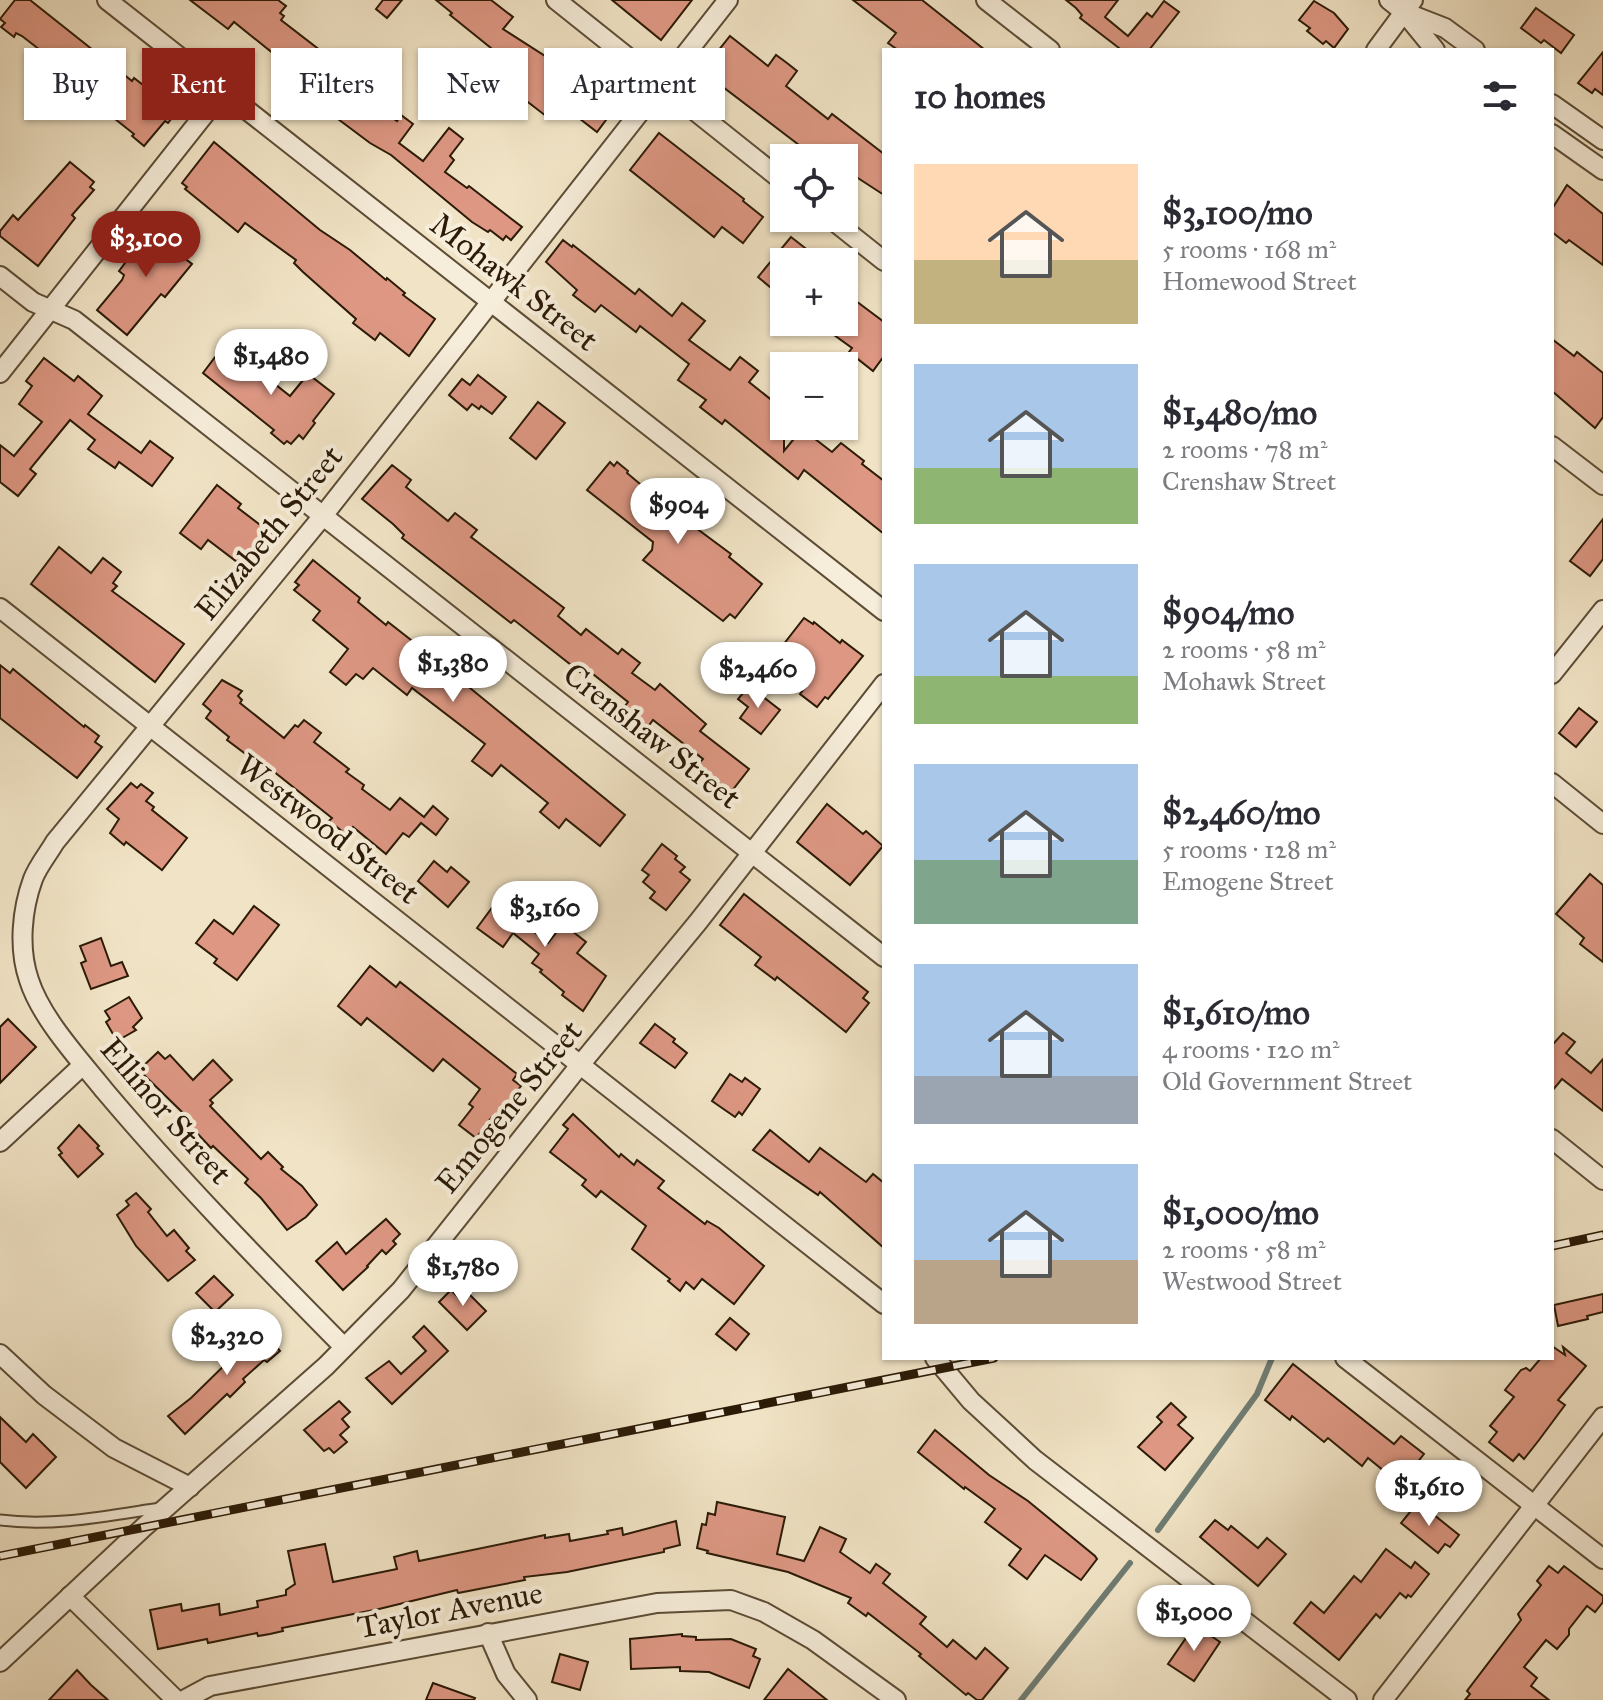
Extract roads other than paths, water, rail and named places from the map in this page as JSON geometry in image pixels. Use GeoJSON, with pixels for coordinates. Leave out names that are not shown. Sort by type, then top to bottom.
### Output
{"type":"FeatureCollection","features":[{"type":"Feature","properties":{"kind":"street","name":"Mohawk Street"},"geometry":{"type":"LineString","coordinates":[[107,0],[168,48]]}},
{"type":"Feature","properties":{"kind":"street"},"geometry":{"type":"LineString","coordinates":[[556,0],[616,48]]}},
{"type":"Feature","properties":{"kind":"street","name":"Elizabeth Street"},"geometry":{"type":"LineString","coordinates":[[691,48],[728,0]]}},
{"type":"Feature","properties":{"kind":"street"},"geometry":{"type":"LineString","coordinates":[[986,0],[1047,48]]}},
{"type":"Feature","properties":{"kind":"street"},"geometry":{"type":"LineString","coordinates":[[1377,48],[1402,4]]}},
{"type":"Feature","properties":{"kind":"street"},"geometry":{"type":"LineString","coordinates":[[1402,4],[1434,48]]}},
{"type":"Feature","properties":{"kind":"street"},"geometry":{"type":"LineString","coordinates":[[1402,4],[1445,28],[1472,48]]}},
{"type":"Feature","properties":{"kind":"street"},"geometry":{"type":"LineString","coordinates":[[1554,105],[1603,140]]}},
{"type":"Feature","properties":{"kind":"street","name":"Mohawk Street"},"geometry":{"type":"LineString","coordinates":[[255,116],[882,609]]}},
{"type":"Feature","properties":{"kind":"street"},"geometry":{"type":"LineString","coordinates":[[0,373],[200,120]]}},
{"type":"Feature","properties":{"kind":"street","name":"Elizabeth Street"},"geometry":{"type":"LineString","coordinates":[[34,876],[55,842],[322,517],[635,120]]}},
{"type":"Feature","properties":{"kind":"street"},"geometry":{"type":"LineString","coordinates":[[706,120],[770,171]]}},
{"type":"Feature","properties":{"kind":"street"},"geometry":{"type":"LineString","coordinates":[[1554,135],[1603,170]]}},
{"type":"Feature","properties":{"kind":"street"},"geometry":{"type":"LineString","coordinates":[[848,232],[882,259]]}},
{"type":"Feature","properties":{"kind":"street","name":"Crenshaw Street"},"geometry":{"type":"LineString","coordinates":[[0,276],[33,302],[74,320],[882,955]]}},
{"type":"Feature","properties":{"kind":"street"},"geometry":{"type":"LineString","coordinates":[[1554,448],[1603,485]]}},
{"type":"Feature","properties":{"kind":"street","name":"Westwood Street"},"geometry":{"type":"LineString","coordinates":[[0,608],[882,1302]]}},
{"type":"Feature","properties":{"kind":"street"},"geometry":{"type":"LineString","coordinates":[[1554,671],[1603,610]]}},
{"type":"Feature","properties":{"kind":"street","name":"Emogene Street"},"geometry":{"type":"LineString","coordinates":[[0,1662],[344,1347],[401,1290],[882,687]]}},
{"type":"Feature","properties":{"kind":"street"},"geometry":{"type":"LineString","coordinates":[[1554,785],[1603,824]]}},
{"type":"Feature","properties":{"kind":"street","name":"Ellinor Street"},"geometry":{"type":"LineString","coordinates":[[34,876],[23,916],[24,950],[28,979],[41,1006],[83,1065],[252,1254],[344,1347]]}},
{"type":"Feature","properties":{"kind":"street"},"geometry":{"type":"LineString","coordinates":[[0,1142],[83,1065]]}},
{"type":"Feature","properties":{"kind":"street"},"geometry":{"type":"LineString","coordinates":[[1554,1141],[1603,1180]]}},
{"type":"Feature","properties":{"kind":"street"},"geometry":{"type":"LineString","coordinates":[[0,1354],[44,1395],[114,1448],[190,1487]]}},
{"type":"Feature","properties":{"kind":"street"},"geometry":{"type":"LineString","coordinates":[[937,1360],[981,1411],[1035,1460],[1347,1700]]}},
{"type":"Feature","properties":{"kind":"street"},"geometry":{"type":"LineString","coordinates":[[1348,1360],[1603,1559]]}},
{"type":"Feature","properties":{"kind":"street"},"geometry":{"type":"LineString","coordinates":[[1383,1700],[1603,1417]]}},
{"type":"Feature","properties":{"kind":"street"},"geometry":{"type":"LineString","coordinates":[[70,1596],[176,1700]]}},
{"type":"Feature","properties":{"kind":"street","name":"Taylor Avenue"},"geometry":{"type":"LineString","coordinates":[[184,1700],[210,1686],[488,1633],[657,1603],[731,1600],[764,1612],[813,1640],[896,1700]]}},
{"type":"Feature","properties":{"kind":"street"},"geometry":{"type":"LineString","coordinates":[[488,1633],[506,1674],[527,1700]]}},
{"type":"Feature","properties":{"kind":"lane"},"geometry":{"type":"LineString","coordinates":[[0,1520],[19,1523],[71,1521],[167,1507]]}},
{"type":"Feature","properties":{"kind":"waterway"},"geometry":{"type":"LineString","coordinates":[[1158,1530],[1257,1394],[1271,1360]]}},
{"type":"Feature","properties":{"kind":"waterway"},"geometry":{"type":"LineString","coordinates":[[1021,1700],[1130,1563]]}},
{"type":"Feature","properties":{"kind":"railway"},"geometry":{"type":"LineString","coordinates":[[1554,1246],[1603,1235]]}},
{"type":"Feature","properties":{"kind":"railway"},"geometry":{"type":"LineString","coordinates":[[0,1556],[984,1360]]}}]}
